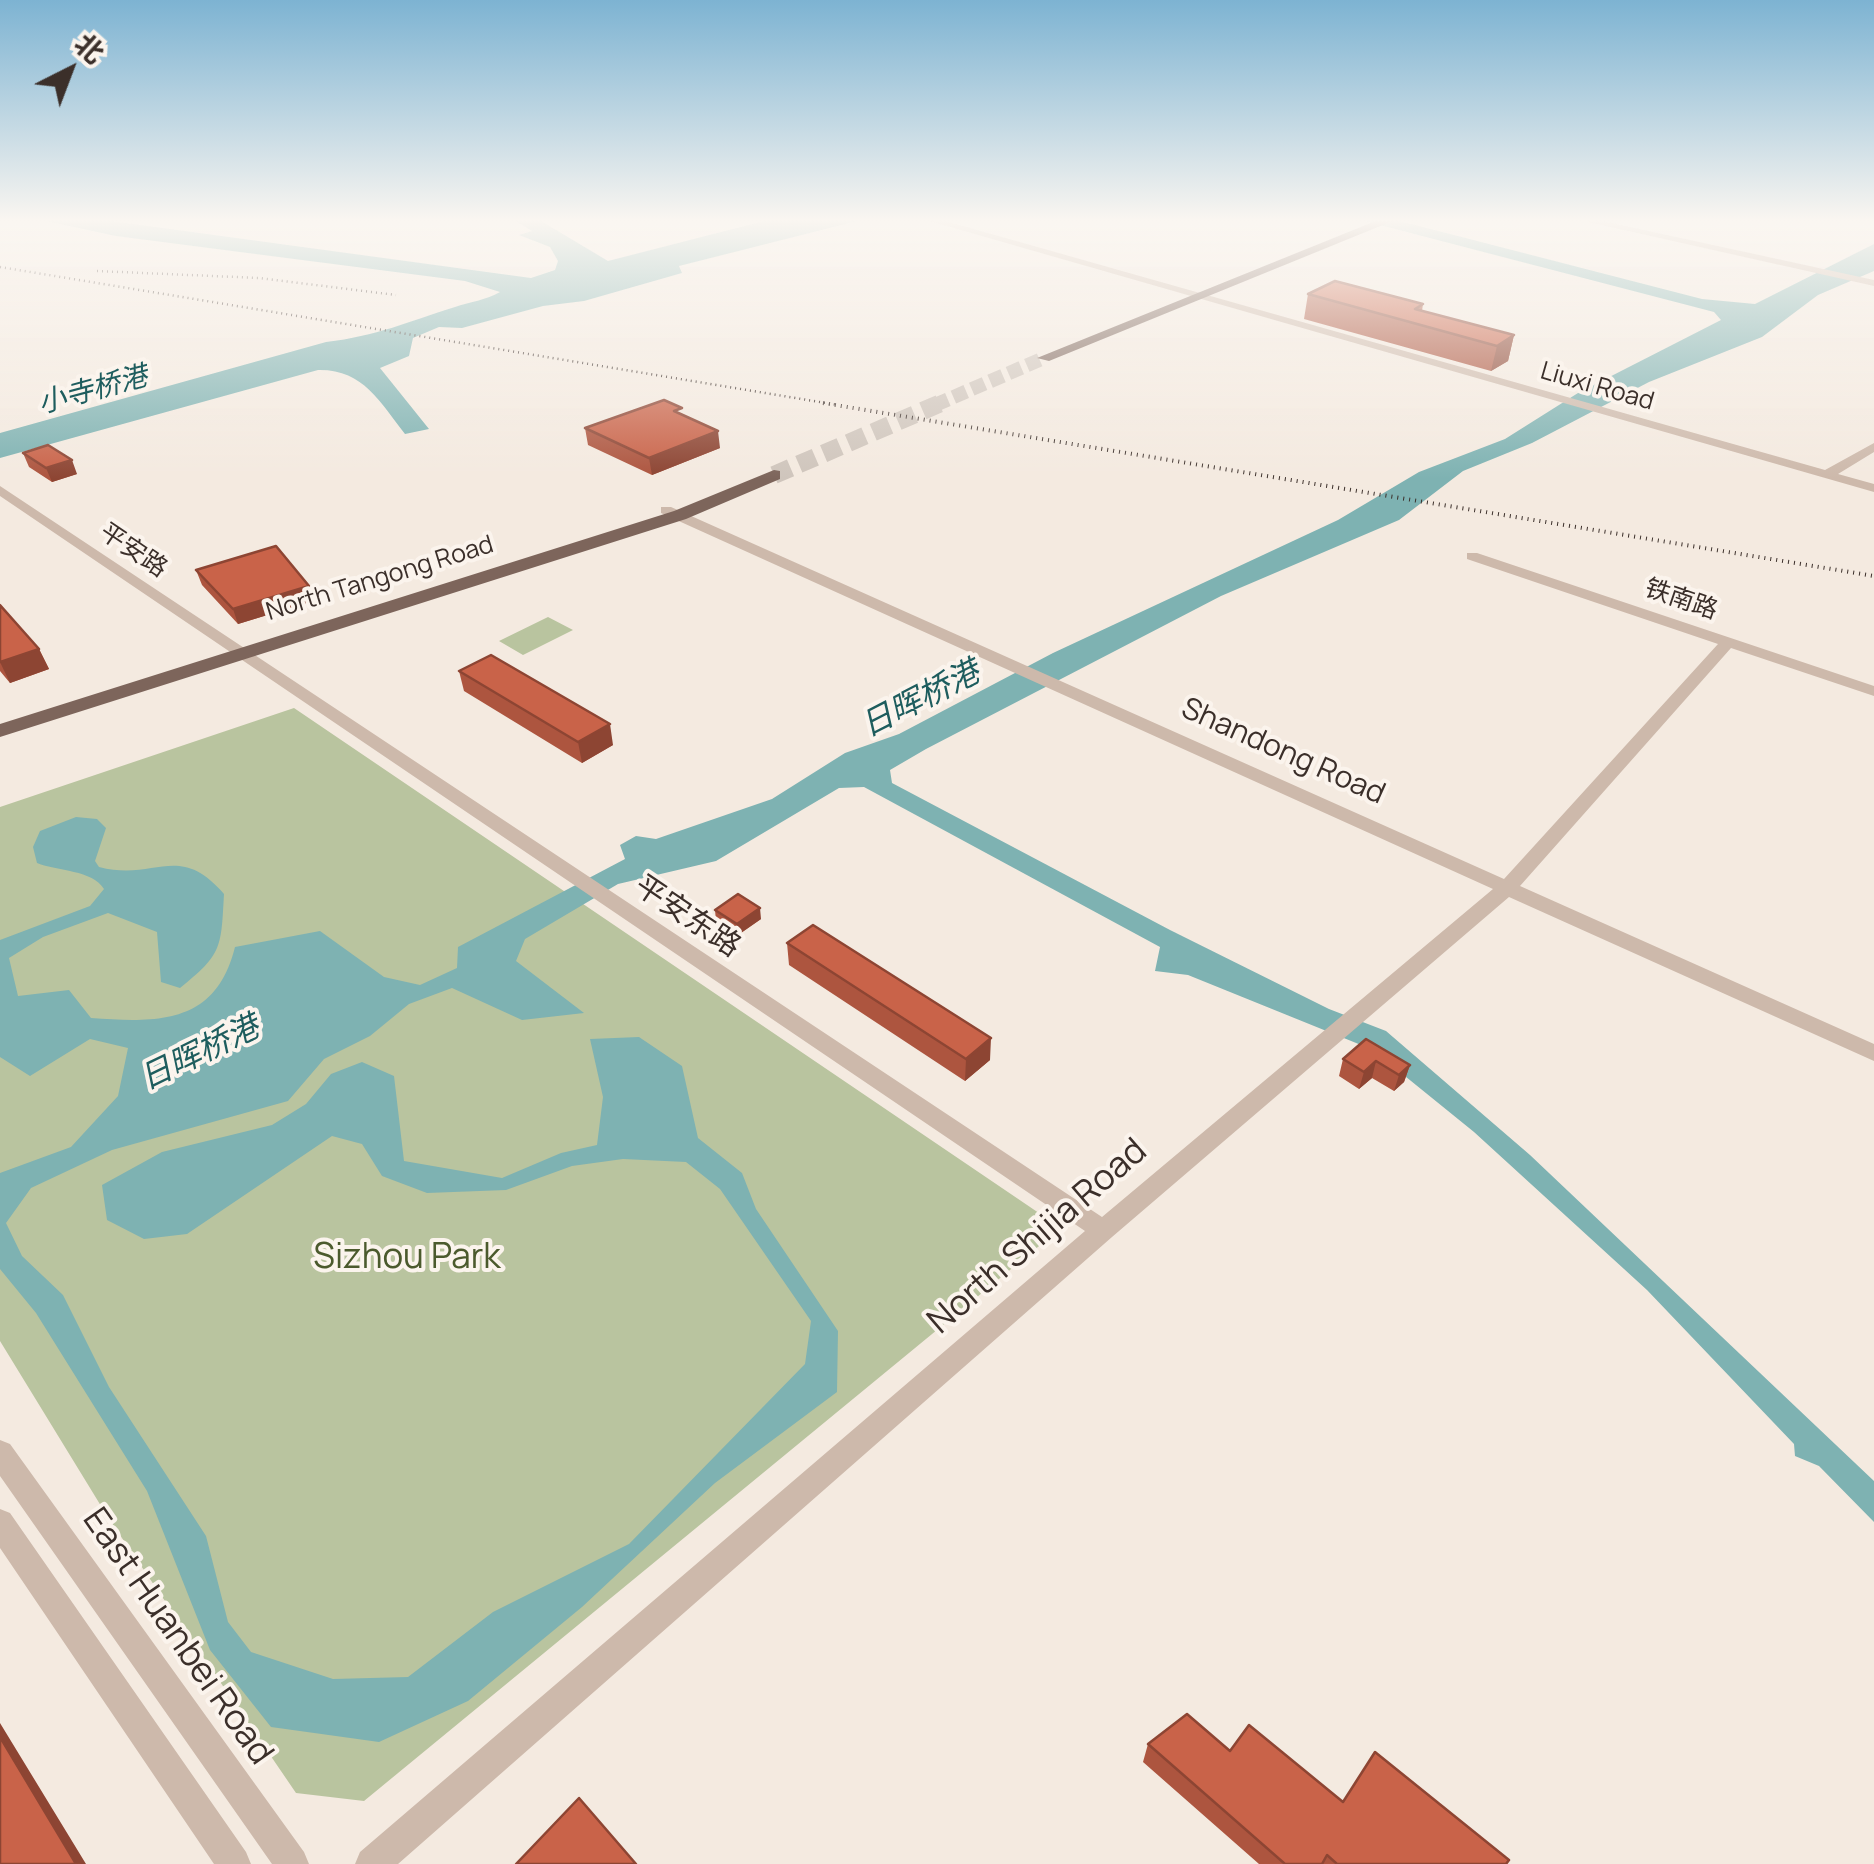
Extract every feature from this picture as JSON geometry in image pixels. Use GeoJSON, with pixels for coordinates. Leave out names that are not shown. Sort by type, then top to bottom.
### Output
{"type":"FeatureCollection","features":[{"type":"Feature","properties":{"kind":"main road"},"geometry":{"type":"LineString","coordinates":[[1039,356],[1162,305]]}},
{"type":"Feature","properties":{"kind":"main road","name":"North Tangong Road"},"geometry":{"type":"LineString","coordinates":[[0,720],[673,512],[768,472]]}},
{"type":"Feature","properties":{"kind":"main road","name":"North Tangong Road"},"geometry":{"type":"LineString","coordinates":[[0,730],[234,649]]}},
{"type":"Feature","properties":{"kind":"street","name":"Liuxi Road"},"geometry":{"type":"LineString","coordinates":[[1226,305],[1874,488]]}},
{"type":"Feature","properties":{"kind":"street"},"geometry":{"type":"LineString","coordinates":[[1826,474],[1874,447]]}},
{"type":"Feature","properties":{"kind":"street","name":"平安路"},"geometry":{"type":"LineString","coordinates":[[0,490],[234,649]]}},
{"type":"Feature","properties":{"kind":"street","name":"Shandong Road"},"geometry":{"type":"LineString","coordinates":[[673,512],[1874,1053]]}},
{"type":"Feature","properties":{"kind":"street","name":"铁南路"},"geometry":{"type":"LineString","coordinates":[[1472,556],[1874,691]]}},
{"type":"Feature","properties":{"kind":"street","name":"North Shijia Road"},"geometry":{"type":"LineString","coordinates":[[372,1864],[1103,1230],[1509,886],[1728,642]]}},
{"type":"Feature","properties":{"kind":"street","name":"平安东路"},"geometry":{"type":"LineString","coordinates":[[234,649],[1103,1230]]}},
{"type":"Feature","properties":{"kind":"street","name":"East Huanbei Road"},"geometry":{"type":"LineString","coordinates":[[0,1453],[292,1864]]}},
{"type":"Feature","properties":{"kind":"street"},"geometry":{"type":"LineString","coordinates":[[0,1523],[234,1864]]}},
{"type":"Feature","properties":{"kind":"green space"},"geometry":{"type":"Polygon","coordinates":[[[548,617],[573,630],[523,655],[499,641],[548,617]]]}},
{"type":"Feature","properties":{"kind":"green space","name":"Sizhou Park"},"geometry":{"type":"Polygon","coordinates":[[[294,708],[1061,1228],[364,1801],[296,1793],[109,1519],[0,1341],[0,807],[294,708]]]}},
{"type":"Feature","properties":{"kind":"water"},"geometry":{"type":"Polygon","coordinates":[[[461,305],[551,305],[462,328],[439,327],[413,338],[409,356],[380,368],[429,429],[405,434],[359,381],[334,371],[318,370],[0,458],[0,433],[326,342],[377,332],[461,305]]]}},
{"type":"Feature","properties":{"kind":"water","name":"日晖桥港"},"geometry":{"type":"Polygon","coordinates":[[[1687,305],[1805,305],[1762,337],[1649,382],[1532,443],[1463,471],[1399,520],[1221,596],[890,770],[892,783],[1170,930],[1329,1009],[1386,1031],[1530,1155],[1874,1481],[1874,1522],[1819,1466],[1795,1456],[1794,1444],[1647,1290],[1474,1132],[1366,1047],[1188,975],[1155,971],[1160,947],[864,787],[839,788],[716,861],[618,884],[525,939],[516,961],[584,1013],[522,1020],[452,988],[409,1004],[370,1036],[324,1059],[288,1101],[112,1150],[31,1188],[6,1223],[22,1256],[63,1295],[109,1387],[206,1536],[228,1622],[251,1652],[333,1679],[408,1677],[493,1612],[629,1544],[805,1364],[811,1321],[720,1189],[686,1162],[623,1159],[572,1166],[506,1190],[427,1193],[382,1176],[362,1144],[332,1136],[187,1234],[144,1239],[107,1220],[102,1185],[162,1152],[272,1125],[306,1104],[331,1074],[362,1062],[394,1076],[404,1161],[502,1178],[561,1153],[597,1145],[603,1097],[590,1039],[639,1037],[682,1066],[698,1138],[742,1173],[756,1209],[838,1331],[837,1392],[715,1483],[582,1607],[468,1701],[379,1742],[271,1727],[210,1650],[147,1491],[36,1313],[0,1269],[0,1173],[71,1147],[118,1096],[128,1048],[90,1039],[30,1076],[0,1057],[0,940],[90,906],[104,889],[92,878],[37,863],[33,847],[40,831],[76,817],[97,819],[106,828],[95,861],[99,867],[136,870],[179,866],[193,870],[224,894],[222,926],[212,957],[180,988],[161,982],[157,932],[108,913],[43,937],[9,958],[18,996],[69,990],[91,1018],[161,1018],[199,1005],[214,991],[235,947],[320,931],[384,977],[420,985],[457,968],[458,947],[625,859],[620,845],[636,836],[656,839],[772,799],[845,753],[899,734],[1053,653],[1338,520],[1419,472],[1505,439],[1578,393],[1721,320],[1714,312],[1687,305]]]}},
{"type":"Feature","properties":{"kind":"building"},"geometry":{"type":"Polygon","coordinates":[[[1348,305],[1421,305],[1415,309],[1514,335],[1497,346],[1348,305]]]}},
{"type":"Feature","properties":{"kind":"building"},"geometry":{"type":"Polygon","coordinates":[[[664,400],[682,408],[674,411],[718,431],[649,458],[585,428],[664,400]]]}},
{"type":"Feature","properties":{"kind":"building"},"geometry":{"type":"Polygon","coordinates":[[[48,445],[72,460],[46,468],[23,453],[48,445]]]}},
{"type":"Feature","properties":{"kind":"building"},"geometry":{"type":"Polygon","coordinates":[[[276,546],[309,586],[233,609],[196,570],[276,546]]]}},
{"type":"Feature","properties":{"kind":"building"},"geometry":{"type":"Polygon","coordinates":[[[0,605],[39,649],[0,662],[0,605]]]}},
{"type":"Feature","properties":{"kind":"building"},"geometry":{"type":"Polygon","coordinates":[[[491,655],[610,724],[578,742],[459,671],[491,655]]]}},
{"type":"Feature","properties":{"kind":"building"},"geometry":{"type":"Polygon","coordinates":[[[738,894],[760,908],[737,924],[715,910],[738,894]]]}},
{"type":"Feature","properties":{"kind":"building"},"geometry":{"type":"Polygon","coordinates":[[[813,925],[991,1038],[966,1059],[787,943],[813,925]]]}},
{"type":"Feature","properties":{"kind":"building"},"geometry":{"type":"Polygon","coordinates":[[[1366,1039],[1410,1065],[1399,1075],[1376,1061],[1364,1072],[1343,1059],[1366,1039]]]}},
{"type":"Feature","properties":{"kind":"building"},"geometry":{"type":"Polygon","coordinates":[[[1187,1714],[1230,1751],[1249,1725],[1343,1802],[1375,1752],[1509,1860],[1506,1864],[1337,1864],[1327,1855],[1322,1864],[1285,1864],[1148,1744],[1187,1714]]]}},
{"type":"Feature","properties":{"kind":"building"},"geometry":{"type":"Polygon","coordinates":[[[0,1737],[76,1864],[0,1864],[0,1737]]]}},
{"type":"Feature","properties":{"kind":"building"},"geometry":{"type":"Polygon","coordinates":[[[579,1798],[636,1864],[516,1864],[579,1798]]]}},
{"type":"Feature","properties":{"kind":"tunnel"},"geometry":{"type":"LineString","coordinates":[[935,405],[1044,358]]}},
{"type":"Feature","properties":{"kind":"tunnel"},"geometry":{"type":"LineString","coordinates":[[774,475],[941,403]]}},
{"type":"Feature","properties":{"kind":"railway"},"geometry":{"type":"LineString","coordinates":[[231,305],[838,405]]}},
{"type":"Feature","properties":{"kind":"railway"},"geometry":{"type":"LineString","coordinates":[[823,403],[1874,576]]}},
{"type":"Feature","properties":{"kind":"water label","name":"小寺桥港"},"geometry":{"type":"Point","coordinates":[93,391]}}]}
